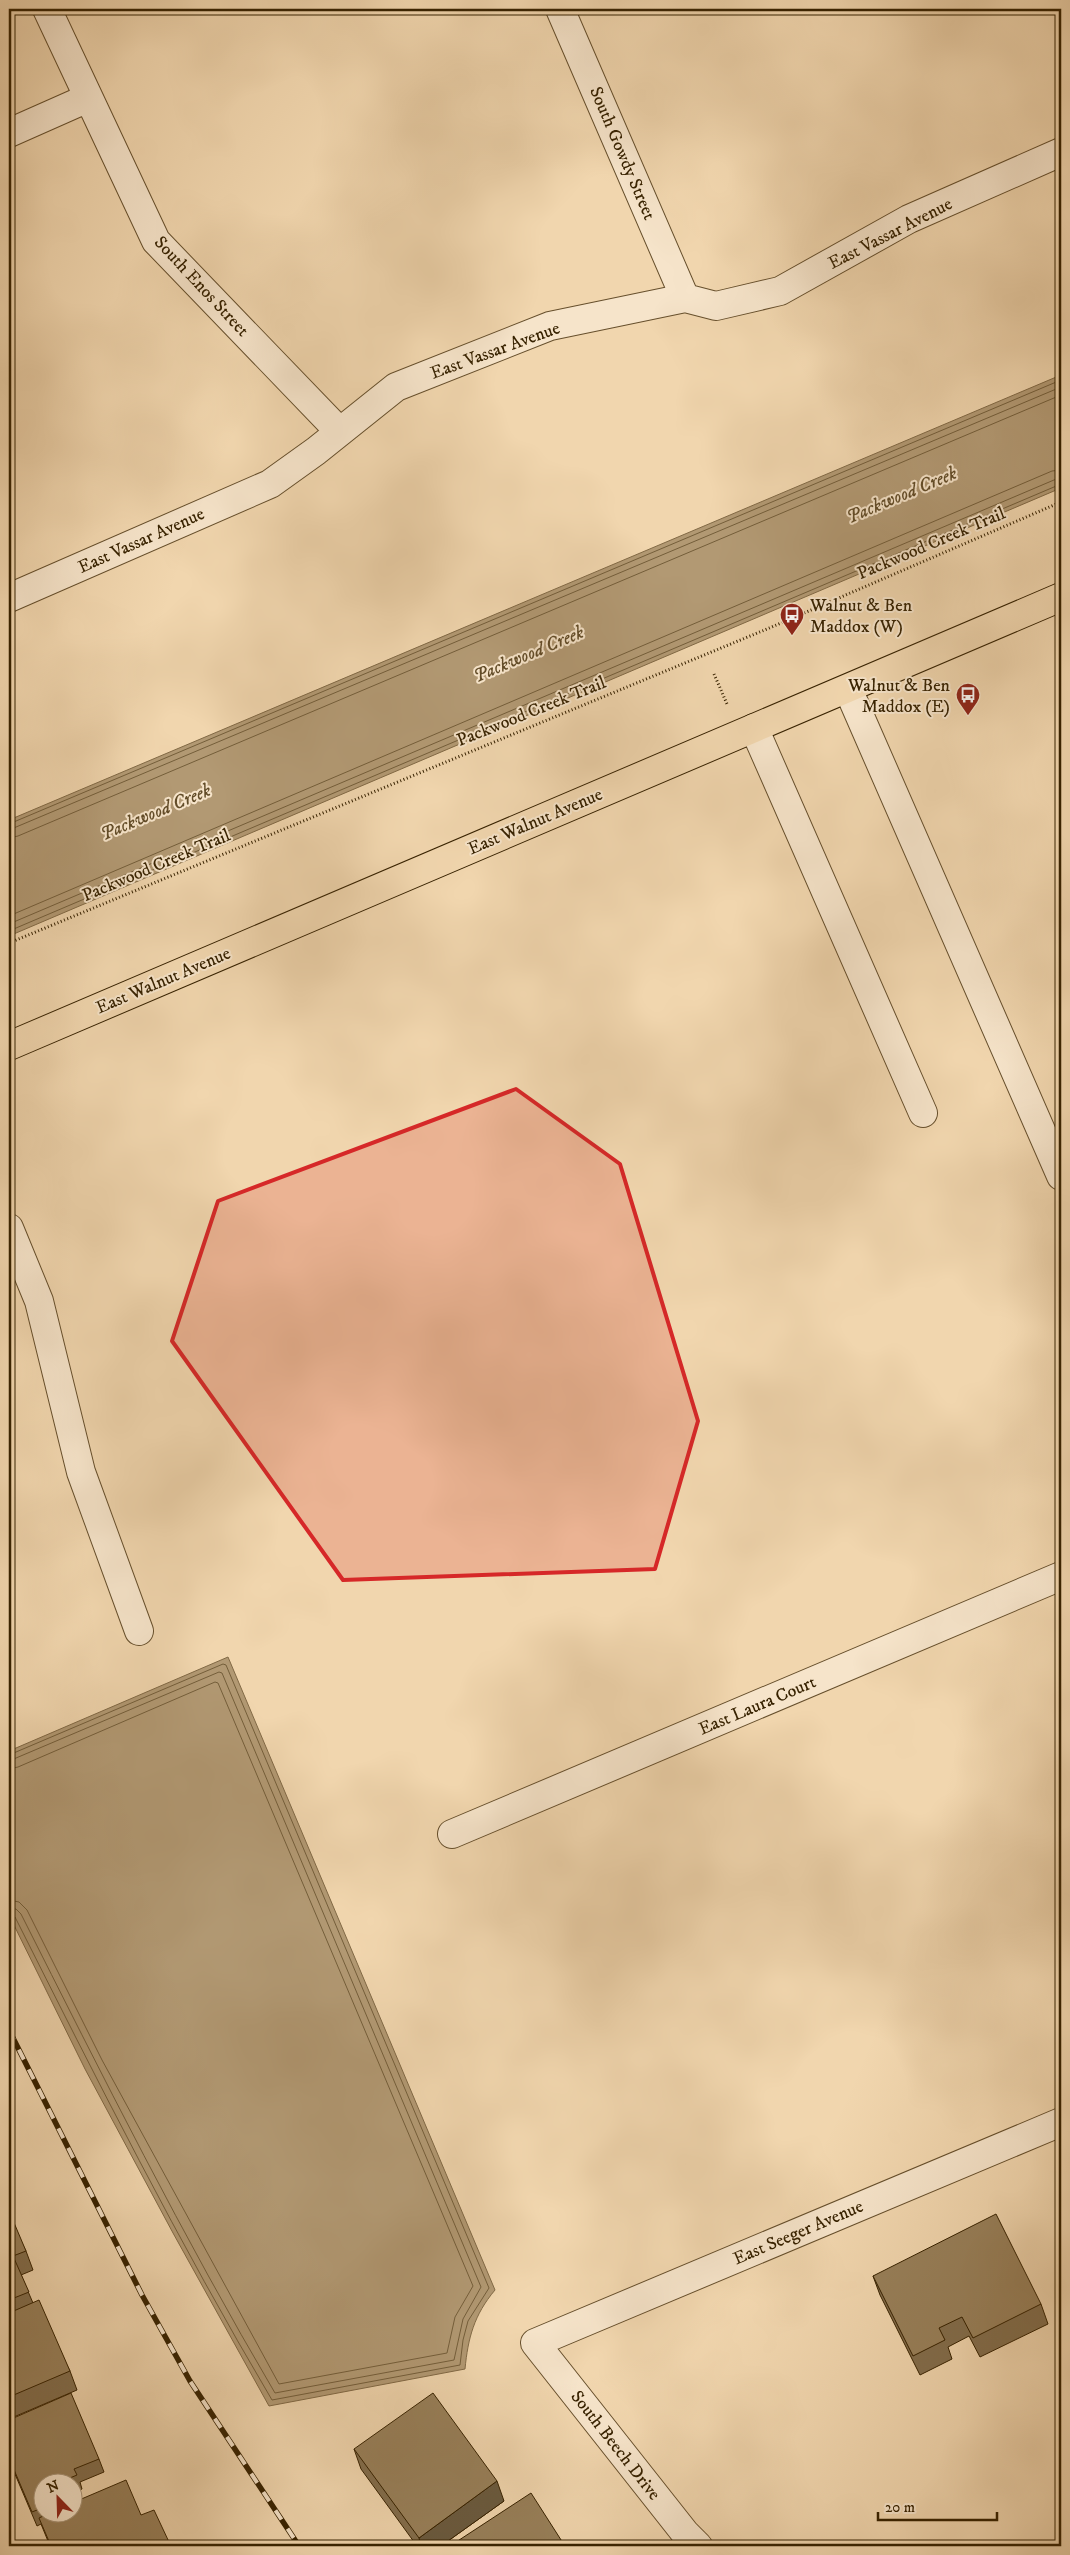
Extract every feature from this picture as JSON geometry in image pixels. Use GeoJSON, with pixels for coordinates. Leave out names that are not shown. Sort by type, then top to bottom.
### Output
{"type":"FeatureCollection","features":[{"type":"Feature","properties":{"kind":"main road","name":"East Walnut Avenue"},"geometry":{"type":"LineString","coordinates":[[9,1046],[848,689],[1061,596]]}},
{"type":"Feature","properties":{"kind":"street","name":"South Enos Street"},"geometry":{"type":"LineString","coordinates":[[47,9],[156,241],[339,431]]}},
{"type":"Feature","properties":{"kind":"street","name":"South Gowdy Street"},"geometry":{"type":"LineString","coordinates":[[560,9],[685,298]]}},
{"type":"Feature","properties":{"kind":"street"},"geometry":{"type":"LineString","coordinates":[[9,133],[88,98]]}},
{"type":"Feature","properties":{"kind":"street","name":"East Vassar Avenue"},"geometry":{"type":"LineString","coordinates":[[9,598],[270,484],[316,451],[396,387],[550,326],[685,298],[716,306],[780,291],[909,219],[1061,152]]}},
{"type":"Feature","properties":{"kind":"street"},"geometry":{"type":"LineString","coordinates":[[848,689],[1061,1176]]}},
{"type":"Feature","properties":{"kind":"street"},"geometry":{"type":"LineString","coordinates":[[754,728],[923,1113]]}},
{"type":"Feature","properties":{"kind":"street"},"geometry":{"type":"LineString","coordinates":[[9,1228],[39,1302],[81,1472],[139,1631]]}},
{"type":"Feature","properties":{"kind":"street","name":"East Laura Court"},"geometry":{"type":"LineString","coordinates":[[452,1834],[1061,1576]]}},
{"type":"Feature","properties":{"kind":"street","name":"East Seeger Avenue"},"geometry":{"type":"LineString","coordinates":[[535,2343],[1061,2122]]}},
{"type":"Feature","properties":{"kind":"street","name":"South Beech Drive"},"geometry":{"type":"LineString","coordinates":[[535,2343],[685,2534],[698,2546]]}},
{"type":"Feature","properties":{"kind":"path","name":"Packwood Creek Trail"},"geometry":{"type":"LineString","coordinates":[[9,943],[758,633],[1061,502]]}},
{"type":"Feature","properties":{"kind":"highlighted area"},"geometry":{"type":"Polygon","coordinates":[[[516,1089],[620,1164],[698,1421],[655,1569],[343,1580],[172,1341],[218,1201],[516,1089]]]}},
{"type":"Feature","properties":{"kind":"water","name":"Packwood Creek"},"geometry":{"type":"Polygon","coordinates":[[[1061,375],[1061,488],[9,936],[9,820],[1061,375]]]}},
{"type":"Feature","properties":{"kind":"water"},"geometry":{"type":"Polygon","coordinates":[[[228,1657],[495,2290],[473,2327],[465,2369],[269,2406],[85,2069],[9,1915],[9,1751],[228,1657]]]}},
{"type":"Feature","properties":{"kind":"building"},"geometry":{"type":"Polygon","coordinates":[[[996,2214],[1041,2304],[973,2338],[962,2317],[939,2328],[945,2340],[913,2356],[873,2276],[996,2214]]]}},
{"type":"Feature","properties":{"kind":"building"},"geometry":{"type":"Polygon","coordinates":[[[12,2218],[26,2251],[13,2256],[29,2292],[9,2300],[9,2219],[12,2218]]]}},
{"type":"Feature","properties":{"kind":"building"},"geometry":{"type":"Polygon","coordinates":[[[39,2300],[70,2371],[9,2397],[9,2313],[39,2300]]]}},
{"type":"Feature","properties":{"kind":"building"},"geometry":{"type":"Polygon","coordinates":[[[71,2393],[99,2459],[74,2469],[76,2472],[32,2472],[32,2512],[9,2458],[9,2420],[71,2393]]]}},
{"type":"Feature","properties":{"kind":"building"},"geometry":{"type":"Polygon","coordinates":[[[433,2393],[497,2481],[419,2538],[354,2449],[433,2393]]]}},
{"type":"Feature","properties":{"kind":"building"},"geometry":{"type":"Polygon","coordinates":[[[126,2480],[141,2515],[154,2510],[169,2542],[159,2546],[51,2546],[41,2522],[82,2522],[82,2499],[126,2480]]]}},
{"type":"Feature","properties":{"kind":"building"},"geometry":{"type":"Polygon","coordinates":[[[531,2493],[563,2543],[558,2546],[450,2546],[531,2493]]]}},
{"type":"Feature","properties":{"kind":"railway"},"geometry":{"type":"LineString","coordinates":[[9,2030],[142,2295],[190,2381],[299,2546]]}},
{"type":"Feature","properties":{"kind":"place","name":"Walnut & Ben Maddox (W)"},"geometry":{"type":"Point","coordinates":[792,636]}},
{"type":"Feature","properties":{"kind":"place","name":"Walnut & Ben Maddox (E)"},"geometry":{"type":"Point","coordinates":[968,716]}}]}
